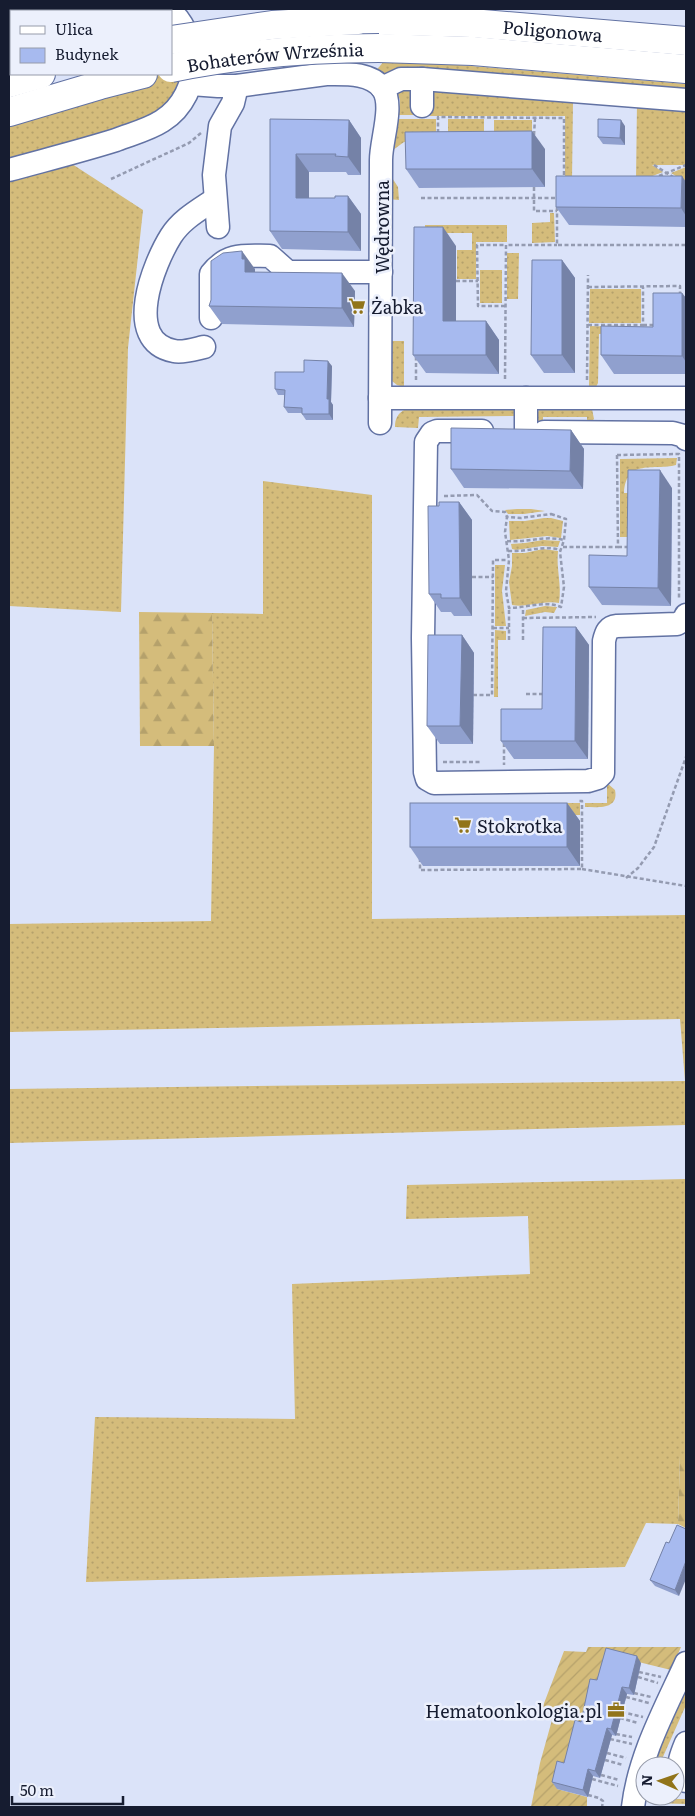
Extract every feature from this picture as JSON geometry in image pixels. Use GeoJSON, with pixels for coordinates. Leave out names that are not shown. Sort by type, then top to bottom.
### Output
{"type":"FeatureCollection","features":[{"type":"Feature","properties":{"kind":"main road","name":"Bohaterów Września"},"geometry":{"type":"LineString","coordinates":[[172,40],[272,25],[358,20]]}},
{"type":"Feature","properties":{"kind":"main road","name":"Poligonowa"},"geometry":{"type":"LineString","coordinates":[[358,20],[471,23],[686,41]]}},
{"type":"Feature","properties":{"kind":"main road","name":"Bohaterów Września"},"geometry":{"type":"LineString","coordinates":[[181,76],[225,59],[278,52],[332,48],[380,48]]}},
{"type":"Feature","properties":{"kind":"main road","name":"Poligonowa"},"geometry":{"type":"LineString","coordinates":[[380,48],[473,51],[686,69]]}},
{"type":"Feature","properties":{"kind":"main road"},"geometry":{"type":"LineString","coordinates":[[9,83],[37,75]]}},
{"type":"Feature","properties":{"kind":"main road"},"geometry":{"type":"LineString","coordinates":[[9,112],[139,75]]}},
{"type":"Feature","properties":{"kind":"street"},"geometry":{"type":"LineString","coordinates":[[11,9],[43,9]]}},
{"type":"Feature","properties":{"kind":"street"},"geometry":{"type":"LineString","coordinates":[[172,13],[180,22],[189,39],[194,70],[181,76]]}},
{"type":"Feature","properties":{"kind":"street"},"geometry":{"type":"LineString","coordinates":[[181,76],[218,86],[274,89],[326,74],[340,74],[364,77],[382,88],[401,79],[422,79],[686,100]]}},
{"type":"Feature","properties":{"kind":"street"},"geometry":{"type":"LineString","coordinates":[[9,170],[145,130],[163,120],[176,108],[181,76]]}},
{"type":"Feature","properties":{"kind":"street"},"geometry":{"type":"LineString","coordinates":[[422,79],[422,106]]}},
{"type":"Feature","properties":{"kind":"street"},"geometry":{"type":"LineString","coordinates":[[218,227],[214,175],[220,126],[233,104],[237,86]]}},
{"type":"Feature","properties":{"kind":"street","name":"Wędrowna"},"geometry":{"type":"LineString","coordinates":[[380,423],[381,154],[388,107],[382,88]]}},
{"type":"Feature","properties":{"kind":"street"},"geometry":{"type":"LineString","coordinates":[[204,347],[176,351],[163,348],[150,336],[146,325],[147,297],[152,274],[171,235],[186,218],[215,199]]}},
{"type":"Feature","properties":{"kind":"street"},"geometry":{"type":"LineString","coordinates":[[211,318],[211,274],[221,264],[235,256],[270,256],[288,272],[381,272]]}},
{"type":"Feature","properties":{"kind":"street"},"geometry":{"type":"LineString","coordinates":[[380,398],[686,398]]}},
{"type":"Feature","properties":{"kind":"street"},"geometry":{"type":"LineString","coordinates":[[526,398],[526,432]]}},
{"type":"Feature","properties":{"kind":"street"},"geometry":{"type":"LineString","coordinates":[[606,398],[613,441]]}},
{"type":"Feature","properties":{"kind":"street"},"geometry":{"type":"LineString","coordinates":[[683,610],[684,620],[677,624],[617,626],[611,627],[606,632],[604,640],[603,773],[598,778],[588,781],[434,783],[427,780],[424,638],[426,442],[432,433],[437,431],[526,432],[613,441],[673,433],[684,436],[686,439]]}},
{"type":"Feature","properties":{"kind":"street"},"geometry":{"type":"LineString","coordinates":[[629,1798],[635,1788],[640,1768],[677,1674]]}},
{"type":"Feature","properties":{"kind":"street"},"geometry":{"type":"LineString","coordinates":[[686,1743],[678,1768],[680,1776],[686,1781]]}},
{"type":"Feature","properties":{"kind":"path"},"geometry":{"type":"LineString","coordinates":[[438,135],[438,117],[564,118],[564,182]]}},
{"type":"Feature","properties":{"kind":"path"},"geometry":{"type":"LineString","coordinates":[[525,135],[535,135],[535,118]]}},
{"type":"Feature","properties":{"kind":"path"},"geometry":{"type":"LineString","coordinates":[[654,165],[675,178]]}},
{"type":"Feature","properties":{"kind":"path"},"geometry":{"type":"LineString","coordinates":[[652,179],[686,165]]}},
{"type":"Feature","properties":{"kind":"path"},"geometry":{"type":"LineString","coordinates":[[534,187],[534,211],[557,211]]}},
{"type":"Feature","properties":{"kind":"path"},"geometry":{"type":"LineString","coordinates":[[421,198],[557,198],[564,193]]}},
{"type":"Feature","properties":{"kind":"path"},"geometry":{"type":"LineString","coordinates":[[557,198],[558,245]]}},
{"type":"Feature","properties":{"kind":"path"},"geometry":{"type":"LineString","coordinates":[[505,306],[478,306],[477,245],[686,245]]}},
{"type":"Feature","properties":{"kind":"path"},"geometry":{"type":"LineString","coordinates":[[505,380],[506,245]]}},
{"type":"Feature","properties":{"kind":"path"},"geometry":{"type":"LineString","coordinates":[[587,381],[588,274]]}},
{"type":"Feature","properties":{"kind":"path"},"geometry":{"type":"LineString","coordinates":[[456,281],[478,281]]}},
{"type":"Feature","properties":{"kind":"path"},"geometry":{"type":"LineString","coordinates":[[643,286],[643,325]]}},
{"type":"Feature","properties":{"kind":"path"},"geometry":{"type":"LineString","coordinates":[[588,287],[680,286],[680,300]]}},
{"type":"Feature","properties":{"kind":"path"},"geometry":{"type":"LineString","coordinates":[[588,325],[658,325]]}},
{"type":"Feature","properties":{"kind":"path"},"geometry":{"type":"LineString","coordinates":[[628,325],[628,332]]}},
{"type":"Feature","properties":{"kind":"path"},"geometry":{"type":"LineString","coordinates":[[416,352],[416,380]]}},
{"type":"Feature","properties":{"kind":"path"},"geometry":{"type":"LineString","coordinates":[[618,547],[613,441],[679,454],[683,610]]}},
{"type":"Feature","properties":{"kind":"path"},"geometry":{"type":"LineString","coordinates":[[444,496],[477,495],[492,512],[505,512],[507,517],[505,525],[509,560],[506,582],[509,608],[508,640]]}},
{"type":"Feature","properties":{"kind":"path"},"geometry":{"type":"LineString","coordinates":[[507,517],[522,518],[550,514],[566,520],[560,559],[564,587],[561,606],[544,604],[523,608],[509,608]]}},
{"type":"Feature","properties":{"kind":"path"},"geometry":{"type":"LineString","coordinates":[[507,541],[548,538],[564,540]]}},
{"type":"Feature","properties":{"kind":"path"},"geometry":{"type":"LineString","coordinates":[[508,551],[524,552],[550,548],[632,547]]}},
{"type":"Feature","properties":{"kind":"path"},"geometry":{"type":"LineString","coordinates":[[474,695],[492,695],[493,560],[509,560]]}},
{"type":"Feature","properties":{"kind":"path"},"geometry":{"type":"LineString","coordinates":[[472,577],[493,577]]}},
{"type":"Feature","properties":{"kind":"path"},"geometry":{"type":"LineString","coordinates":[[523,608],[523,640]]}},
{"type":"Feature","properties":{"kind":"path"},"geometry":{"type":"LineString","coordinates":[[594,617],[594,622]]}},
{"type":"Feature","properties":{"kind":"path"},"geometry":{"type":"LineString","coordinates":[[523,618],[603,617]]}},
{"type":"Feature","properties":{"kind":"path"},"geometry":{"type":"LineString","coordinates":[[493,628],[509,628]]}},
{"type":"Feature","properties":{"kind":"path"},"geometry":{"type":"LineString","coordinates":[[526,694],[546,694],[546,702]]}},
{"type":"Feature","properties":{"kind":"path"},"geometry":{"type":"LineString","coordinates":[[504,743],[504,768]]}},
{"type":"Feature","properties":{"kind":"path"},"geometry":{"type":"LineString","coordinates":[[626,878],[638,868],[654,847],[686,757]]}},
{"type":"Feature","properties":{"kind":"path"},"geometry":{"type":"LineString","coordinates":[[574,801],[582,801],[582,869]]}},
{"type":"Feature","properties":{"kind":"path"},"geometry":{"type":"LineString","coordinates":[[574,818],[582,818]]}},
{"type":"Feature","properties":{"kind":"path"},"geometry":{"type":"LineString","coordinates":[[420,853],[420,870],[582,869],[626,878],[686,886]]}},
{"type":"Feature","properties":{"kind":"path"},"geometry":{"type":"LineString","coordinates":[[639,1672],[677,1674]]}},
{"type":"Feature","properties":{"kind":"path"},"geometry":{"type":"LineString","coordinates":[[638,1677],[677,1674]]}},
{"type":"Feature","properties":{"kind":"path"},"geometry":{"type":"LineString","coordinates":[[634,1693],[652,1697]]}},
{"type":"Feature","properties":{"kind":"path"},"geometry":{"type":"LineString","coordinates":[[626,1697],[650,1703]]}},
{"type":"Feature","properties":{"kind":"path"},"geometry":{"type":"LineString","coordinates":[[622,1712],[644,1718]]}},
{"type":"Feature","properties":{"kind":"path"},"geometry":{"type":"LineString","coordinates":[[620,1718],[639,1723]]}},
{"type":"Feature","properties":{"kind":"path"},"geometry":{"type":"LineString","coordinates":[[616,1734],[634,1738]]}},
{"type":"Feature","properties":{"kind":"path"},"geometry":{"type":"LineString","coordinates":[[610,1739],[633,1744]]}},
{"type":"Feature","properties":{"kind":"path"},"geometry":{"type":"LineString","coordinates":[[606,1753],[634,1761]]}},
{"type":"Feature","properties":{"kind":"path"},"geometry":{"type":"LineString","coordinates":[[604,1760],[632,1766]]}},
{"type":"Feature","properties":{"kind":"path"},"geometry":{"type":"LineString","coordinates":[[601,1775],[627,1782]]}},
{"type":"Feature","properties":{"kind":"path"},"geometry":{"type":"LineString","coordinates":[[592,1779],[629,1798]]}},
{"type":"Feature","properties":{"kind":"path"},"geometry":{"type":"LineString","coordinates":[[588,1795],[603,1801],[602,1807]]}},
{"type":"Feature","properties":{"kind":"green space"},"geometry":{"type":"Polygon","coordinates":[[[151,9],[154,10],[74,10],[151,9]]]}},
{"type":"Feature","properties":{"kind":"green space"},"geometry":{"type":"Polygon","coordinates":[[[9,19],[10,19],[10,74],[9,19]]]}},
{"type":"Feature","properties":{"kind":"green space"},"geometry":{"type":"Polygon","coordinates":[[[172,28],[182,52],[178,94],[160,115],[9,163],[9,120],[87,99],[79,75],[172,75],[172,28]]]}},
{"type":"Feature","properties":{"kind":"green space"},"geometry":{"type":"Polygon","coordinates":[[[384,61],[424,62],[686,84],[686,94],[392,77],[375,72],[384,61]]]}},
{"type":"Feature","properties":{"kind":"green space"},"geometry":{"type":"Polygon","coordinates":[[[428,87],[573,101],[572,180],[565,185],[565,116],[429,116],[428,87]]]}},
{"type":"Feature","properties":{"kind":"green space"},"geometry":{"type":"Polygon","coordinates":[[[400,88],[415,88],[414,115],[399,115],[400,100],[397,92],[400,88]]]}},
{"type":"Feature","properties":{"kind":"green space"},"geometry":{"type":"Polygon","coordinates":[[[637,103],[686,107],[686,165],[652,165],[663,172],[642,180],[636,180],[637,103]]]}},
{"type":"Feature","properties":{"kind":"green space"},"geometry":{"type":"Polygon","coordinates":[[[398,119],[436,119],[436,136],[404,142],[393,150],[389,173],[393,122],[398,122],[398,119]]]}},
{"type":"Feature","properties":{"kind":"green space"},"geometry":{"type":"Polygon","coordinates":[[[448,119],[484,119],[484,133],[448,133],[448,119]]]}},
{"type":"Feature","properties":{"kind":"green space"},"geometry":{"type":"Polygon","coordinates":[[[494,120],[532,120],[532,133],[494,132],[494,120]]]}},
{"type":"Feature","properties":{"kind":"green space"},"geometry":{"type":"Polygon","coordinates":[[[72,164],[143,210],[128,348],[121,612],[9,606],[9,182],[72,164]]]}},
{"type":"Feature","properties":{"kind":"green space"},"geometry":{"type":"Polygon","coordinates":[[[686,167],[686,189],[684,181],[671,173],[686,167]]]}},
{"type":"Feature","properties":{"kind":"green space"},"geometry":{"type":"Polygon","coordinates":[[[389,173],[398,187],[399,200],[387,199],[389,173]]]}},
{"type":"Feature","properties":{"kind":"green space"},"geometry":{"type":"Polygon","coordinates":[[[550,213],[554,213],[555,242],[532,243],[532,223],[550,222],[550,213]]]}},
{"type":"Feature","properties":{"kind":"green space"},"geometry":{"type":"Polygon","coordinates":[[[425,225],[507,225],[507,242],[476,242],[476,279],[457,279],[457,250],[472,250],[472,233],[425,233],[425,225]]]}},
{"type":"Feature","properties":{"kind":"green space"},"geometry":{"type":"Polygon","coordinates":[[[507,253],[519,253],[518,299],[507,299],[507,253]]]}},
{"type":"Feature","properties":{"kind":"green space"},"geometry":{"type":"Polygon","coordinates":[[[480,270],[502,270],[502,303],[480,303],[480,270]]]}},
{"type":"Feature","properties":{"kind":"green space"},"geometry":{"type":"Polygon","coordinates":[[[590,289],[641,289],[641,323],[589,323],[590,289]]]}},
{"type":"Feature","properties":{"kind":"green space"},"geometry":{"type":"Polygon","coordinates":[[[590,326],[627,327],[614,333],[599,334],[598,383],[596,387],[589,387],[590,326]]]}},
{"type":"Feature","properties":{"kind":"green space"},"geometry":{"type":"Polygon","coordinates":[[[386,341],[404,341],[404,387],[392,381],[386,341]]]}},
{"type":"Feature","properties":{"kind":"green space"},"geometry":{"type":"Polygon","coordinates":[[[406,409],[516,409],[518,416],[419,417],[418,428],[395,427],[398,416],[406,409]]]}},
{"type":"Feature","properties":{"kind":"green space"},"geometry":{"type":"Polygon","coordinates":[[[540,409],[592,409],[594,419],[587,423],[587,417],[543,417],[543,423],[538,421],[536,415],[540,409]]]}},
{"type":"Feature","properties":{"kind":"green space"},"geometry":{"type":"Polygon","coordinates":[[[677,458],[676,465],[642,468],[630,475],[626,482],[624,493],[641,493],[641,537],[620,537],[620,459],[677,458]]]}},
{"type":"Feature","properties":{"kind":"green space"},"geometry":{"type":"Polygon","coordinates":[[[263,481],[372,495],[372,919],[686,915],[686,1125],[9,1143],[9,1089],[685,1081],[680,1019],[9,1032],[9,924],[211,921],[214,746],[212,613],[263,614],[263,481]]]}},
{"type":"Feature","properties":{"kind":"green space"},"geometry":{"type":"Polygon","coordinates":[[[505,510],[545,511],[508,514],[505,510]]]}},
{"type":"Feature","properties":{"kind":"green space"},"geometry":{"type":"Polygon","coordinates":[[[544,518],[563,521],[561,538],[547,536],[510,540],[509,521],[544,518]]]}},
{"type":"Feature","properties":{"kind":"green space"},"geometry":{"type":"Polygon","coordinates":[[[543,540],[560,541],[558,547],[542,546],[512,549],[511,544],[543,540]]]}},
{"type":"Feature","properties":{"kind":"green space"},"geometry":{"type":"Polygon","coordinates":[[[543,549],[558,551],[559,603],[547,602],[524,606],[512,605],[509,582],[512,553],[525,553],[543,549]]]}},
{"type":"Feature","properties":{"kind":"green space"},"geometry":{"type":"Polygon","coordinates":[[[495,565],[505,565],[502,591],[506,626],[495,626],[495,565]]]}},
{"type":"Feature","properties":{"kind":"green space"},"geometry":{"type":"Polygon","coordinates":[[[545,606],[557,607],[554,613],[545,612],[525,616],[526,610],[545,606]]]}},
{"type":"Feature","properties":{"kind":"green space"},"geometry":{"type":"Polygon","coordinates":[[[139,612],[212,613],[214,746],[140,746],[139,612]]]}},
{"type":"Feature","properties":{"kind":"green space"},"geometry":{"type":"Polygon","coordinates":[[[495,630],[506,631],[506,640],[498,640],[498,697],[494,697],[495,630]]]}},
{"type":"Feature","properties":{"kind":"green space"},"geometry":{"type":"Polygon","coordinates":[[[607,783],[615,790],[614,801],[606,806],[585,807],[585,803],[607,803],[607,783]]]}},
{"type":"Feature","properties":{"kind":"green space"},"geometry":{"type":"Polygon","coordinates":[[[537,803],[580,803],[580,815],[537,815],[537,803]]]}},
{"type":"Feature","properties":{"kind":"green space"},"geometry":{"type":"Polygon","coordinates":[[[686,1179],[686,1455],[680,1455],[678,1524],[646,1523],[625,1567],[86,1582],[95,1417],[295,1419],[292,1284],[530,1274],[528,1216],[406,1219],[407,1185],[686,1179]]]}},
{"type":"Feature","properties":{"kind":"green space"},"geometry":{"type":"Polygon","coordinates":[[[680,1454],[686,1455],[686,1528],[678,1524],[680,1454]]]}},
{"type":"Feature","properties":{"kind":"green space"},"geometry":{"type":"Polygon","coordinates":[[[588,1647],[681,1647],[671,1670],[610,1655],[562,1768],[557,1789],[587,1797],[587,1807],[531,1807],[540,1763],[552,1720],[538,1719],[564,1651],[586,1652],[588,1647]]]}},
{"type":"Feature","properties":{"kind":"green space"},"geometry":{"type":"Polygon","coordinates":[[[686,1690],[686,1705],[663,1756],[656,1756],[686,1690]]]}},
{"type":"Feature","properties":{"kind":"building"},"geometry":{"type":"Polygon","coordinates":[[[270,119],[349,120],[348,157],[335,156],[336,154],[296,154],[296,198],[348,196],[348,232],[270,231],[270,119]]]}},
{"type":"Feature","properties":{"kind":"building"},"geometry":{"type":"Polygon","coordinates":[[[598,119],[621,120],[620,138],[598,137],[598,119]]]}},
{"type":"Feature","properties":{"kind":"building"},"geometry":{"type":"Polygon","coordinates":[[[532,131],[532,169],[406,169],[405,132],[532,131]]]}},
{"type":"Feature","properties":{"kind":"building"},"geometry":{"type":"Polygon","coordinates":[[[556,176],[682,176],[681,208],[556,207],[556,176]]]}},
{"type":"Feature","properties":{"kind":"building"},"geometry":{"type":"Polygon","coordinates":[[[414,227],[443,227],[443,321],[486,321],[486,355],[413,355],[414,227]]]}},
{"type":"Feature","properties":{"kind":"building"},"geometry":{"type":"Polygon","coordinates":[[[242,251],[242,259],[245,259],[245,272],[342,273],[342,308],[209,306],[211,300],[211,261],[223,253],[242,251]]]}},
{"type":"Feature","properties":{"kind":"building"},"geometry":{"type":"Polygon","coordinates":[[[532,260],[562,260],[562,355],[531,355],[532,260]]]}},
{"type":"Feature","properties":{"kind":"building"},"geometry":{"type":"Polygon","coordinates":[[[653,293],[682,293],[682,356],[601,355],[601,326],[653,327],[653,293]]]}},
{"type":"Feature","properties":{"kind":"building"},"geometry":{"type":"Polygon","coordinates":[[[304,360],[328,361],[327,399],[329,399],[329,414],[302,414],[302,408],[284,407],[285,390],[275,389],[275,372],[304,372],[304,360]]]}},
{"type":"Feature","properties":{"kind":"building"},"geometry":{"type":"Polygon","coordinates":[[[451,428],[571,430],[570,471],[451,469],[451,428]]]}},
{"type":"Feature","properties":{"kind":"building"},"geometry":{"type":"Polygon","coordinates":[[[628,470],[660,470],[658,588],[589,587],[589,555],[627,556],[628,470]]]}},
{"type":"Feature","properties":{"kind":"building"},"geometry":{"type":"Polygon","coordinates":[[[439,502],[459,502],[460,598],[441,598],[441,594],[429,594],[428,506],[439,506],[439,502]]]}},
{"type":"Feature","properties":{"kind":"building"},"geometry":{"type":"Polygon","coordinates":[[[543,627],[576,627],[575,741],[501,741],[501,709],[542,709],[543,627]]]}},
{"type":"Feature","properties":{"kind":"building"},"geometry":{"type":"Polygon","coordinates":[[[428,635],[462,635],[460,726],[427,726],[428,635]]]}},
{"type":"Feature","properties":{"kind":"building"},"geometry":{"type":"Polygon","coordinates":[[[410,803],[567,803],[567,847],[410,847],[410,803]]]}},
{"type":"Feature","properties":{"kind":"building"},"geometry":{"type":"Polygon","coordinates":[[[677,1525],[686,1529],[686,1561],[675,1590],[650,1580],[666,1542],[669,1543],[677,1525]]]}},
{"type":"Feature","properties":{"kind":"building"},"geometry":{"type":"Polygon","coordinates":[[[606,1648],[637,1656],[629,1688],[622,1687],[611,1729],[607,1728],[595,1771],[588,1769],[583,1790],[552,1782],[557,1761],[564,1763],[575,1720],[581,1722],[590,1679],[597,1680],[606,1648]]]}},
{"type":"Feature","properties":{"kind":"place","name":"Żabka"},"geometry":{"type":"Point","coordinates":[357,306]}},
{"type":"Feature","properties":{"kind":"place","name":"Stokrotka"},"geometry":{"type":"Point","coordinates":[463,825]}},
{"type":"Feature","properties":{"kind":"place","name":"Hematoonkologia.pl"},"geometry":{"type":"Point","coordinates":[616,1710]}}]}
